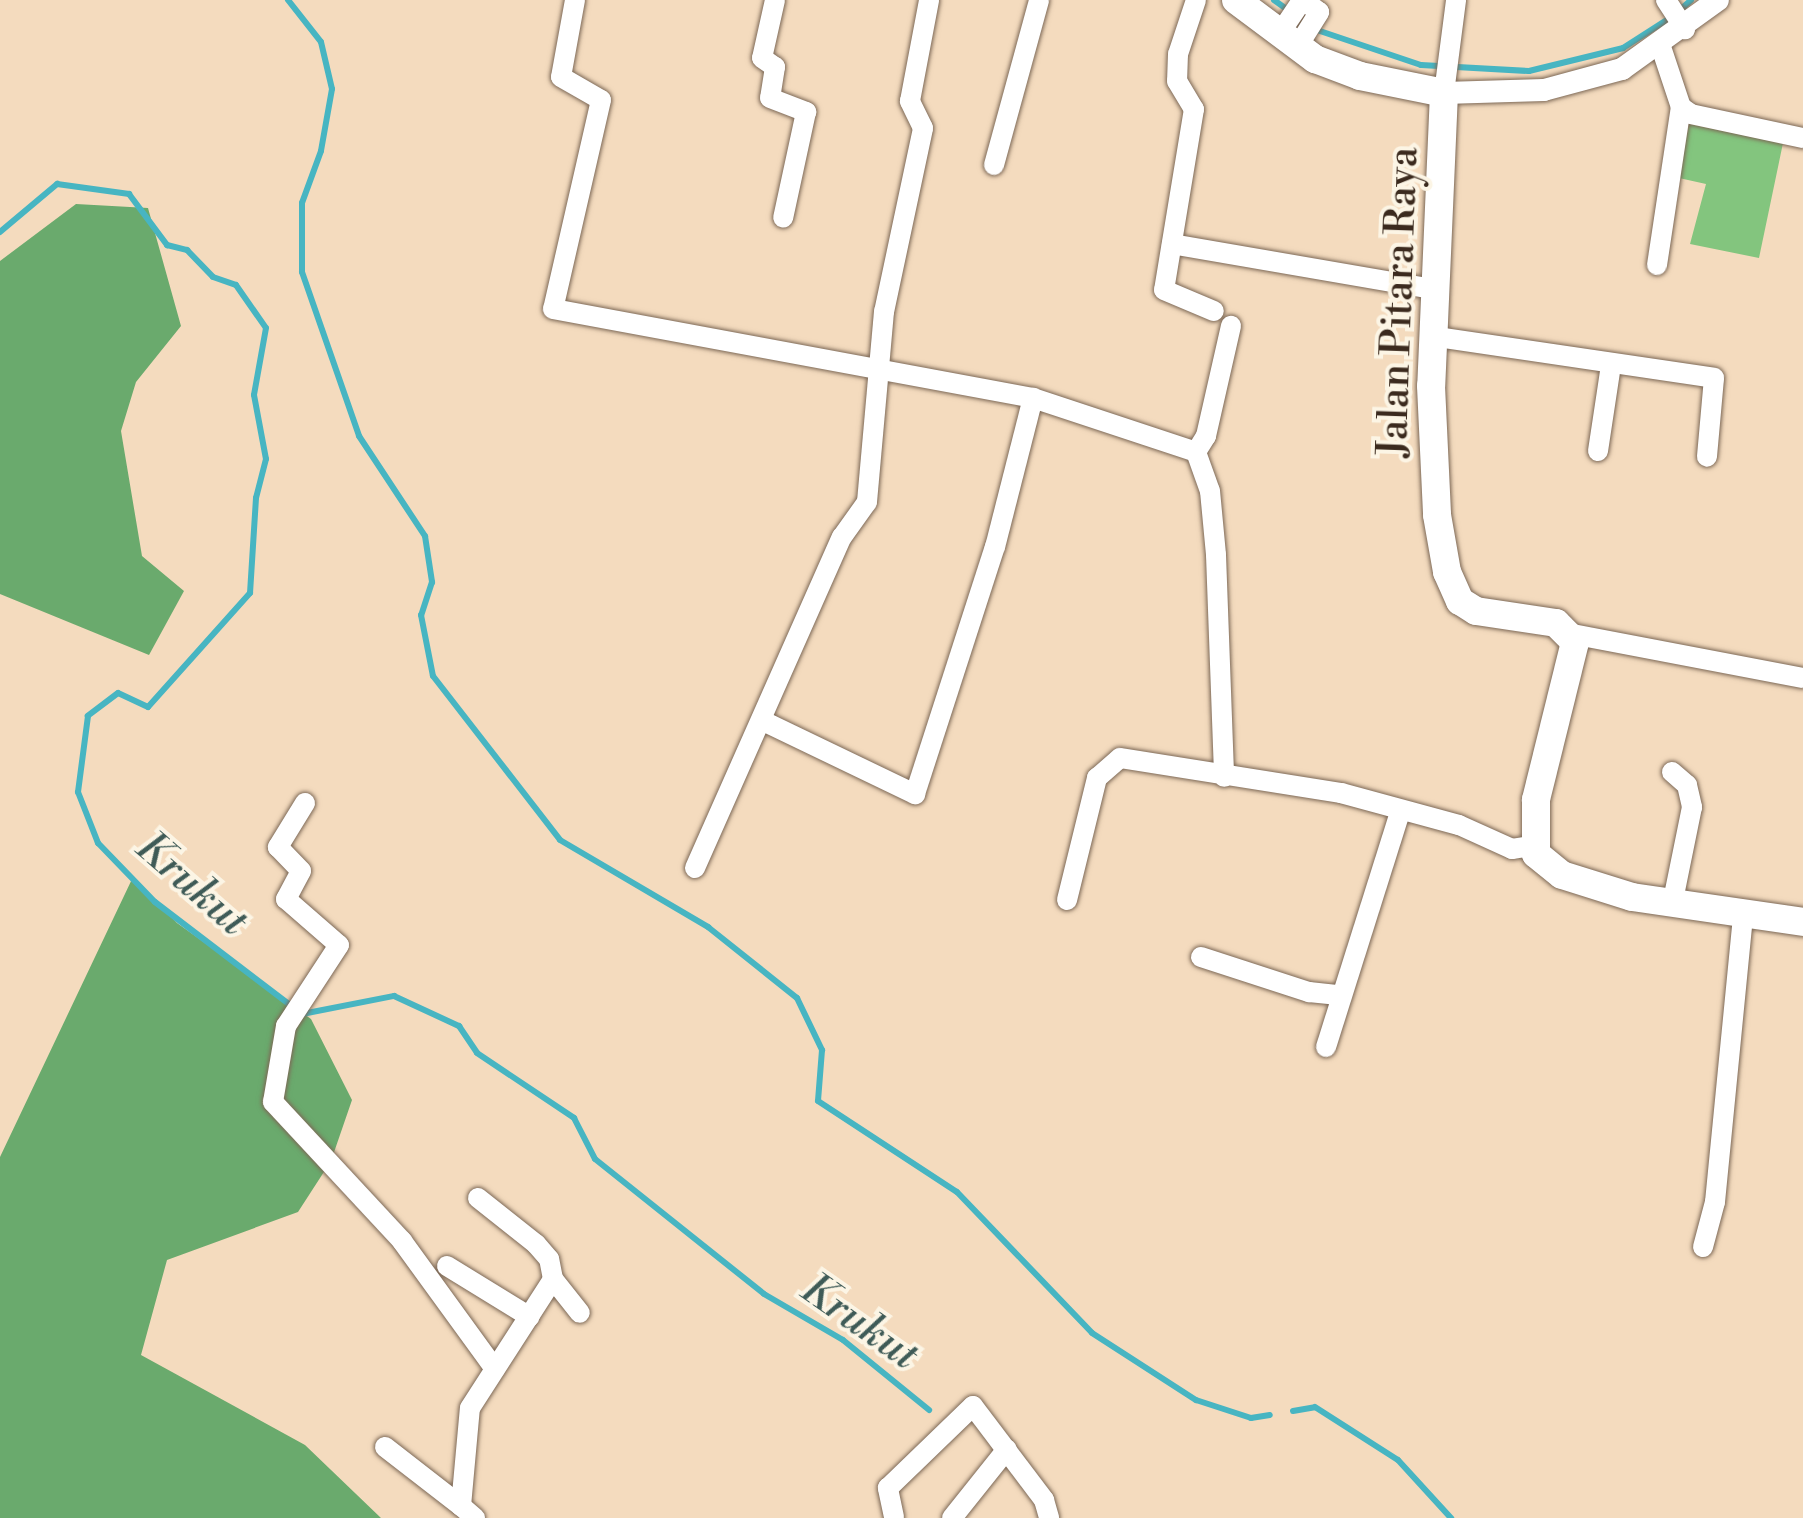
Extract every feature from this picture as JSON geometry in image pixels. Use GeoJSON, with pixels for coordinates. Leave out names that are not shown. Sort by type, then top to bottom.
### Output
{"type":"FeatureCollection","features":[{"type":"Feature","properties":{"kind":"main road"},"geometry":{"type":"LineString","coordinates":[[1236,0],[1298,21],[1344,72],[1444,85]]}},
{"type":"Feature","properties":{"kind":"main road","name":"Jalan Pitara Raya"},"geometry":{"type":"LineString","coordinates":[[1444,85],[1430,336],[1434,482],[1450,586],[1476,611],[1556,623],[1572,634]]}},
{"type":"Feature","properties":{"kind":"main road"},"geometry":{"type":"LineString","coordinates":[[1572,634],[1573,664],[1548,741],[1532,846],[1562,876],[1672,906],[1742,918],[1803,922]]}},
{"type":"Feature","properties":{"kind":"street"},"geometry":{"type":"LineString","coordinates":[[576,0],[561,78],[600,100],[553,309],[876,372],[1033,398],[1196,452]]}},
{"type":"Feature","properties":{"kind":"street"},"geometry":{"type":"LineString","coordinates":[[775,0],[762,58],[775,67],[770,98],[806,112],[783,218]]}},
{"type":"Feature","properties":{"kind":"street"},"geometry":{"type":"LineString","coordinates":[[695,868],[842,537],[866,502],[876,372],[895,242],[923,128],[910,101],[929,0]]}},
{"type":"Feature","properties":{"kind":"street"},"geometry":{"type":"LineString","coordinates":[[994,165],[1039,0]]}},
{"type":"Feature","properties":{"kind":"street"},"geometry":{"type":"LineString","coordinates":[[1196,0],[1185,21],[1176,68],[1194,109],[1164,290],[1214,311]]}},
{"type":"Feature","properties":{"kind":"street"},"geometry":{"type":"LineString","coordinates":[[1456,0],[1446,47],[1444,85],[1576,84],[1661,47],[1676,14],[1718,0]]}},
{"type":"Feature","properties":{"kind":"street"},"geometry":{"type":"LineString","coordinates":[[1656,265],[1681,107],[1661,47]]}},
{"type":"Feature","properties":{"kind":"street"},"geometry":{"type":"LineString","coordinates":[[1681,107],[1710,121],[1803,138]]}},
{"type":"Feature","properties":{"kind":"street"},"geometry":{"type":"LineString","coordinates":[[1172,244],[1432,289]]}},
{"type":"Feature","properties":{"kind":"street"},"geometry":{"type":"LineString","coordinates":[[1196,452],[1206,436],[1231,326]]}},
{"type":"Feature","properties":{"kind":"street"},"geometry":{"type":"LineString","coordinates":[[1430,336],[1714,378],[1708,457]]}},
{"type":"Feature","properties":{"kind":"street"},"geometry":{"type":"LineString","coordinates":[[1598,451],[1610,365]]}},
{"type":"Feature","properties":{"kind":"street"},"geometry":{"type":"LineString","coordinates":[[762,721],[915,794],[995,547],[1033,398]]}},
{"type":"Feature","properties":{"kind":"street"},"geometry":{"type":"LineString","coordinates":[[1196,452],[1210,491],[1216,555],[1224,777]]}},
{"type":"Feature","properties":{"kind":"street"},"geometry":{"type":"LineString","coordinates":[[1572,634],[1803,678]]}},
{"type":"Feature","properties":{"kind":"street"},"geometry":{"type":"LineString","coordinates":[[1067,900],[1098,778],[1111,761],[1341,793],[1400,813],[1459,825],[1512,849],[1532,846]]}},
{"type":"Feature","properties":{"kind":"street"},"geometry":{"type":"LineString","coordinates":[[1672,772],[1687,785],[1692,807],[1672,906]]}},
{"type":"Feature","properties":{"kind":"street"},"geometry":{"type":"LineString","coordinates":[[305,803],[278,847],[301,871],[286,899],[339,944],[286,1026],[273,1102],[349,1191],[402,1241],[494,1369]]}},
{"type":"Feature","properties":{"kind":"street"},"geometry":{"type":"LineString","coordinates":[[1326,1046],[1339,995],[1400,813]]}},
{"type":"Feature","properties":{"kind":"street"},"geometry":{"type":"LineString","coordinates":[[1703,1247],[1715,1202],[1742,918]]}},
{"type":"Feature","properties":{"kind":"street"},"geometry":{"type":"LineString","coordinates":[[1201,957],[1309,992],[1339,995]]}},
{"type":"Feature","properties":{"kind":"street"},"geometry":{"type":"LineString","coordinates":[[478,1198],[550,1259],[553,1279],[580,1313]]}},
{"type":"Feature","properties":{"kind":"street"},"geometry":{"type":"LineString","coordinates":[[447,1266],[530,1317]]}},
{"type":"Feature","properties":{"kind":"street"},"geometry":{"type":"LineString","coordinates":[[468,1512],[463,1437],[470,1408],[553,1279]]}},
{"type":"Feature","properties":{"kind":"street"},"geometry":{"type":"LineString","coordinates":[[893,1518],[888,1488],[973,1406],[1007,1449],[1049,1518]]}},
{"type":"Feature","properties":{"kind":"street"},"geometry":{"type":"LineString","coordinates":[[386,1447],[468,1512]]}},
{"type":"Feature","properties":{"kind":"street"},"geometry":{"type":"LineString","coordinates":[[952,1518],[1007,1449]]}},
{"type":"Feature","properties":{"kind":"green space"},"geometry":{"type":"Polygon","coordinates":[[[1689,124],[1783,143],[1759,258],[1690,244],[1706,184],[1679,178],[1689,124]]]}},
{"type":"Feature","properties":{"kind":"green space"},"geometry":{"type":"Polygon","coordinates":[[[76,204],[148,208],[181,326],[136,382],[121,431],[142,556],[184,591],[149,655],[0,594],[0,261],[76,204]]]}},
{"type":"Feature","properties":{"kind":"green space"},"geometry":{"type":"Polygon","coordinates":[[[133,877],[177,923],[311,1019],[352,1100],[331,1161],[298,1212],[167,1260],[141,1355],[305,1445],[381,1518],[0,1518],[0,1157],[133,877]]]}},
{"type":"Feature","properties":{"kind":"waterway"},"geometry":{"type":"LineString","coordinates":[[288,0],[321,42],[332,89],[321,151],[302,203],[302,272],[359,436],[425,536],[432,582],[421,615],[433,676],[560,840],[708,927],[797,998],[822,1050],[818,1101],[957,1192],[1092,1333],[1196,1400],[1251,1418],[1270,1415]]}},
{"type":"Feature","properties":{"kind":"waterway"},"geometry":{"type":"LineString","coordinates":[[1274,0],[1289,11]]}},
{"type":"Feature","properties":{"kind":"waterway"},"geometry":{"type":"LineString","coordinates":[[1680,10],[1691,0]]}},
{"type":"Feature","properties":{"kind":"waterway"},"geometry":{"type":"LineString","coordinates":[[1311,28],[1421,65],[1529,71],[1623,48],[1670,18]]}},
{"type":"Feature","properties":{"kind":"waterway","name":"Krukut"},"geometry":{"type":"LineString","coordinates":[[0,232],[57,184],[129,194],[167,245],[187,250],[213,277],[236,285],[266,328],[254,395],[266,459],[256,498],[250,593],[148,707],[118,693],[88,716],[78,792],[98,843],[155,902],[302,1014],[394,996],[459,1026],[477,1053],[574,1118],[595,1159],[764,1294],[843,1340],[929,1410]]}},
{"type":"Feature","properties":{"kind":"waterway"},"geometry":{"type":"LineString","coordinates":[[1293,1411],[1315,1407],[1398,1460],[1451,1518]]}}]}
